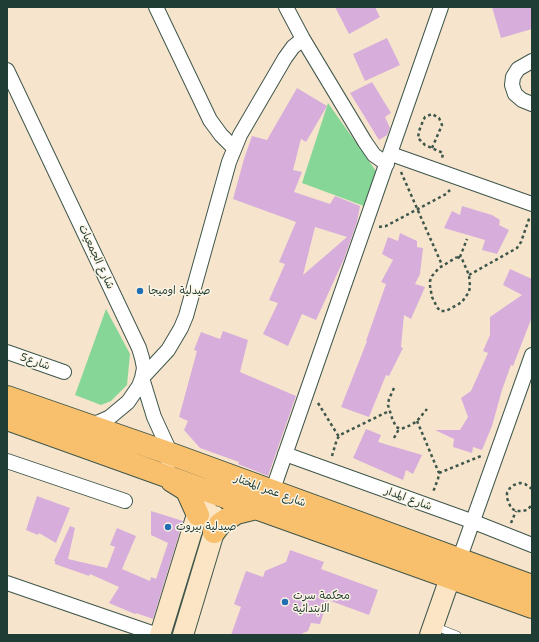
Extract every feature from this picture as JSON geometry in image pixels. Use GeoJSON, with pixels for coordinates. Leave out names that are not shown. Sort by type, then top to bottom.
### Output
{"type":"FeatureCollection","features":[{"type":"Feature","properties":{"kind":"main road","name":"شارع عمر المختار"},"geometry":{"type":"LineString","coordinates":[[7,397],[171,454],[256,508],[455,569],[532,586]]}},
{"type":"Feature","properties":{"kind":"main road"},"geometry":{"type":"LineString","coordinates":[[7,419],[165,475],[216,482]]}},
{"type":"Feature","properties":{"kind":"main road"},"geometry":{"type":"LineString","coordinates":[[165,475],[185,489],[198,514]]}},
{"type":"Feature","properties":{"kind":"main road","name":"شارع عمر المختار"},"geometry":{"type":"LineString","coordinates":[[216,482],[272,492],[455,569],[532,607]]}},
{"type":"Feature","properties":{"kind":"main road"},"geometry":{"type":"LineString","coordinates":[[214,532],[220,524],[236,513],[256,508]]}},
{"type":"Feature","properties":{"kind":"street"},"geometry":{"type":"LineString","coordinates":[[156,7],[210,120],[220,136],[234,148]]}},
{"type":"Feature","properties":{"kind":"street"},"geometry":{"type":"LineString","coordinates":[[286,7],[303,39],[374,155],[390,157],[437,170],[532,204]]}},
{"type":"Feature","properties":{"kind":"street"},"geometry":{"type":"LineString","coordinates":[[272,492],[441,7]]}},
{"type":"Feature","properties":{"kind":"street"},"geometry":{"type":"LineString","coordinates":[[165,475],[171,454],[154,417],[142,378],[168,350],[186,316],[234,148],[247,122],[285,58],[293,47],[303,39]]}},
{"type":"Feature","properties":{"kind":"street"},"geometry":{"type":"LineString","coordinates":[[532,60],[518,69],[513,77],[512,85],[515,94],[522,100],[532,104]]}},
{"type":"Feature","properties":{"kind":"street","name":"شارع الجمعيات"},"geometry":{"type":"LineString","coordinates":[[7,71],[139,348],[142,358],[144,368],[142,378],[135,393],[128,402],[120,411],[110,418],[87,425]]}},
{"type":"Feature","properties":{"kind":"street","name":"شارع5"},"geometry":{"type":"LineString","coordinates":[[7,352],[64,372]]}},
{"type":"Feature","properties":{"kind":"street"},"geometry":{"type":"LineString","coordinates":[[432,631],[474,522],[532,355]]}},
{"type":"Feature","properties":{"kind":"street","name":"شارع المدار"},"geometry":{"type":"LineString","coordinates":[[284,454],[474,522],[532,545]]}},
{"type":"Feature","properties":{"kind":"street"},"geometry":{"type":"LineString","coordinates":[[7,461],[125,501]]}},
{"type":"Feature","properties":{"kind":"street"},"geometry":{"type":"LineString","coordinates":[[7,583],[159,635],[192,528],[216,482]]}},
{"type":"Feature","properties":{"kind":"street"},"geometry":{"type":"LineString","coordinates":[[183,635],[214,532],[216,482]]}},
{"type":"Feature","properties":{"kind":"lane"},"geometry":{"type":"LineString","coordinates":[[432,631],[457,635]]}},
{"type":"Feature","properties":{"kind":"path"},"geometry":{"type":"LineString","coordinates":[[432,148],[442,125],[439,118],[432,114],[425,118],[418,138],[422,144],[441,152],[443,155],[437,170]]}},
{"type":"Feature","properties":{"kind":"path"},"geometry":{"type":"LineString","coordinates":[[390,157],[418,209],[442,265]]}},
{"type":"Feature","properties":{"kind":"path"},"geometry":{"type":"LineString","coordinates":[[366,222],[379,227],[384,227],[448,192],[451,189],[454,176]]}},
{"type":"Feature","properties":{"kind":"path"},"geometry":{"type":"LineString","coordinates":[[469,275],[518,248],[532,210]]}},
{"type":"Feature","properties":{"kind":"path"},"geometry":{"type":"LineString","coordinates":[[460,257],[467,240]]}},
{"type":"Feature","properties":{"kind":"path"},"geometry":{"type":"LineString","coordinates":[[457,257],[460,257],[469,275],[470,286],[466,297],[457,305],[440,311],[437,307],[430,286],[432,276],[442,265],[457,257]]}},
{"type":"Feature","properties":{"kind":"path"},"geometry":{"type":"LineString","coordinates":[[394,388],[389,399],[389,411],[395,425],[399,429]]}},
{"type":"Feature","properties":{"kind":"path"},"geometry":{"type":"LineString","coordinates":[[305,398],[319,404],[339,437]]}},
{"type":"Feature","properties":{"kind":"path"},"geometry":{"type":"LineString","coordinates":[[394,438],[399,429],[417,421],[427,409]]}},
{"type":"Feature","properties":{"kind":"path"},"geometry":{"type":"LineString","coordinates":[[327,470],[339,437],[343,433],[389,411]]}},
{"type":"Feature","properties":{"kind":"path"},"geometry":{"type":"LineString","coordinates":[[417,421],[439,473],[428,506]]}},
{"type":"Feature","properties":{"kind":"path"},"geometry":{"type":"LineString","coordinates":[[439,473],[478,458],[497,454]]}},
{"type":"Feature","properties":{"kind":"path"},"geometry":{"type":"LineString","coordinates":[[532,489],[525,484],[520,483],[514,485],[510,488],[506,498],[508,504],[516,511],[527,510],[532,505]]}},
{"type":"Feature","properties":{"kind":"green space"},"geometry":{"type":"Polygon","coordinates":[[[328,103],[376,171],[375,185],[364,206],[302,183],[328,103]]]}},
{"type":"Feature","properties":{"kind":"green space"},"geometry":{"type":"Polygon","coordinates":[[[106,309],[130,354],[127,385],[111,401],[101,405],[75,395],[106,309]]]}},
{"type":"Feature","properties":{"kind":"building"},"geometry":{"type":"Polygon","coordinates":[[[335,7],[375,7],[380,17],[349,34],[335,7]]]}},
{"type":"Feature","properties":{"kind":"building"},"geometry":{"type":"Polygon","coordinates":[[[492,7],[532,7],[532,29],[501,38],[492,7]]]}},
{"type":"Feature","properties":{"kind":"building"},"geometry":{"type":"Polygon","coordinates":[[[387,38],[400,65],[365,81],[353,54],[387,38]]]}},
{"type":"Feature","properties":{"kind":"building"},"geometry":{"type":"Polygon","coordinates":[[[372,82],[391,113],[385,117],[390,128],[387,135],[379,140],[350,93],[372,82]]]}},
{"type":"Feature","properties":{"kind":"building"},"geometry":{"type":"Polygon","coordinates":[[[297,88],[327,106],[306,142],[301,139],[293,170],[302,172],[294,192],[330,204],[335,196],[360,206],[357,222],[344,259],[316,320],[302,314],[288,346],[263,334],[278,303],[269,300],[285,264],[279,262],[296,222],[233,199],[252,136],[267,140],[297,88]],[[315,227],[303,275],[347,237],[315,227]]]}},
{"type":"Feature","properties":{"kind":"building"},"geometry":{"type":"Polygon","coordinates":[[[462,206],[492,215],[500,220],[499,225],[509,230],[497,254],[482,250],[485,240],[444,228],[452,211],[460,215],[462,206]]]}},
{"type":"Feature","properties":{"kind":"building"},"geometry":{"type":"Polygon","coordinates":[[[400,233],[417,241],[417,247],[423,248],[420,274],[415,284],[425,287],[411,319],[404,315],[401,347],[403,348],[389,376],[386,375],[369,417],[341,407],[367,341],[386,284],[381,282],[393,260],[382,254],[388,237],[398,241],[400,233]]]}},
{"type":"Feature","properties":{"kind":"building"},"geometry":{"type":"Polygon","coordinates":[[[510,269],[532,279],[532,317],[513,366],[511,365],[492,426],[482,450],[473,447],[472,453],[453,447],[454,439],[435,430],[460,430],[468,417],[461,398],[471,391],[488,353],[483,351],[490,335],[490,317],[522,295],[503,285],[510,269]]]}},
{"type":"Feature","properties":{"kind":"building"},"geometry":{"type":"Polygon","coordinates":[[[223,331],[248,340],[240,372],[296,396],[268,476],[238,464],[239,462],[200,448],[184,430],[188,421],[179,417],[197,351],[194,350],[201,332],[220,339],[223,331]]]}},
{"type":"Feature","properties":{"kind":"building"},"geometry":{"type":"Polygon","coordinates":[[[366,429],[381,435],[378,442],[422,455],[413,474],[406,470],[403,480],[353,458],[366,429]]]}},
{"type":"Feature","properties":{"kind":"building"},"geometry":{"type":"Polygon","coordinates":[[[37,496],[70,508],[56,543],[39,533],[38,535],[26,530],[37,496]]]}},
{"type":"Feature","properties":{"kind":"building"},"geometry":{"type":"Polygon","coordinates":[[[151,511],[183,521],[153,619],[136,613],[135,614],[109,603],[119,587],[90,574],[89,576],[55,564],[54,561],[70,526],[75,528],[68,559],[107,568],[115,547],[110,545],[117,528],[136,536],[122,569],[150,581],[151,577],[156,579],[168,543],[151,535],[151,511]]]}},
{"type":"Feature","properties":{"kind":"building"},"geometry":{"type":"Polygon","coordinates":[[[290,550],[324,562],[321,569],[378,590],[369,615],[328,600],[320,624],[311,623],[308,631],[299,635],[231,635],[241,607],[234,604],[246,571],[263,577],[265,571],[286,562],[290,550]]]}},
{"type":"Feature","properties":{"kind":"place","name":"صيدلية اوميجا"},"geometry":{"type":"Point","coordinates":[140,291]}},
{"type":"Feature","properties":{"kind":"place","name":"صيدلية بيروت"},"geometry":{"type":"Point","coordinates":[168,527]}},
{"type":"Feature","properties":{"kind":"place","name":"محكمة سرت الابتدائية"},"geometry":{"type":"Point","coordinates":[285,602]}}]}
